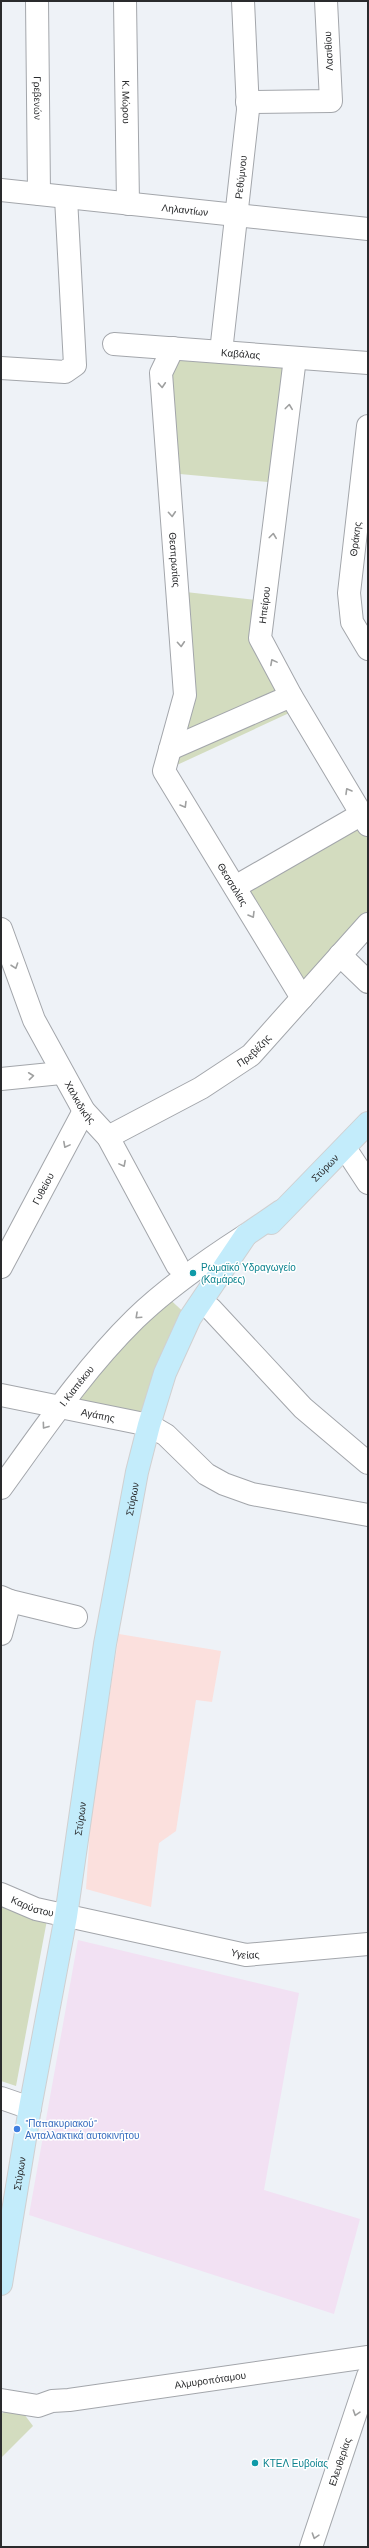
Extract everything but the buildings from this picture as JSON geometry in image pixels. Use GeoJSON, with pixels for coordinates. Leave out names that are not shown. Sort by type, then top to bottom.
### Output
{"type":"FeatureCollection","features":[{"type":"Feature","properties":{"kind":"main road","name":"Στύρων"},"geometry":{"type":"LineString","coordinates":[[172,1357],[211,1309],[248,1253],[281,1211],[345,1148],[368,1123]]}},
{"type":"Feature","properties":{"kind":"main road","name":"Στύρων"},"geometry":{"type":"LineString","coordinates":[[1,2284],[30,2108],[66,1916],[105,1644],[137,1472],[149,1425],[172,1357],[190,1318],[246,1235],[281,1211]]}},
{"type":"Feature","properties":{"kind":"street","name":"Γρεβενών"},"geometry":{"type":"LineString","coordinates":[[37,1],[40,194]]}},
{"type":"Feature","properties":{"kind":"street","name":"Κ. Μώρου"},"geometry":{"type":"LineString","coordinates":[[125,1],[128,204]]}},
{"type":"Feature","properties":{"kind":"street","name":"Ρεθύμνου"},"geometry":{"type":"LineString","coordinates":[[221,352],[237,215],[247,102],[242,1]]}},
{"type":"Feature","properties":{"kind":"street","name":"Λασιθίου"},"geometry":{"type":"LineString","coordinates":[[247,102],[331,101],[326,1]]}},
{"type":"Feature","properties":{"kind":"street","name":"Ληλαντίων"},"geometry":{"type":"LineString","coordinates":[[1,190],[368,229]]}},
{"type":"Feature","properties":{"kind":"street"},"geometry":{"type":"LineString","coordinates":[[1,368],[65,372],[75,365],[66,198]]}},
{"type":"Feature","properties":{"kind":"street","name":"Καβάλας"},"geometry":{"type":"LineString","coordinates":[[114,344],[368,363]]}},
{"type":"Feature","properties":{"kind":"street","name":"Θεσπρωτίας"},"geometry":{"type":"LineString","coordinates":[[164,771],[185,695],[161,373],[173,348]]}},
{"type":"Feature","properties":{"kind":"street","name":"Ηπείρου"},"geometry":{"type":"LineString","coordinates":[[295,358],[260,638],[291,696],[365,820]]}},
{"type":"Feature","properties":{"kind":"street","name":"Θράκης"},"geometry":{"type":"LineString","coordinates":[[368,426],[365,482],[349,593],[360,619],[368,649]]}},
{"type":"Feature","properties":{"kind":"street"},"geometry":{"type":"LineString","coordinates":[[170,749],[291,696]]}},
{"type":"Feature","properties":{"kind":"street","name":"Θεσσαλίας"},"geometry":{"type":"LineString","coordinates":[[164,771],[302,998]]}},
{"type":"Feature","properties":{"kind":"street"},"geometry":{"type":"LineString","coordinates":[[235,887],[365,820]]}},
{"type":"Feature","properties":{"kind":"street","name":"Πρεβέζης"},"geometry":{"type":"LineString","coordinates":[[108,1137],[202,1088],[251,1055],[368,924]]}},
{"type":"Feature","properties":{"kind":"street","name":"Χαλκιδικής"},"geometry":{"type":"LineString","coordinates":[[3,940],[34,1020],[61,1073],[84,1111],[108,1137],[177,1265]]}},
{"type":"Feature","properties":{"kind":"street"},"geometry":{"type":"LineString","coordinates":[[340,955],[368,982]]}},
{"type":"Feature","properties":{"kind":"street"},"geometry":{"type":"LineString","coordinates":[[1,1079],[61,1073]]}},
{"type":"Feature","properties":{"kind":"street","name":"Γυθείου"},"geometry":{"type":"LineString","coordinates":[[1,1267],[84,1111]]}},
{"type":"Feature","properties":{"kind":"street"},"geometry":{"type":"LineString","coordinates":[[345,1148],[368,1183]]}},
{"type":"Feature","properties":{"kind":"street","name":"Ι. Κιαπέκου"},"geometry":{"type":"LineString","coordinates":[[1,1488],[60,1406],[134,1320],[163,1293],[246,1235]]}},
{"type":"Feature","properties":{"kind":"street","name":"Ι. Κιαπέκου"},"geometry":{"type":"LineString","coordinates":[[163,1293],[177,1265],[198,1251],[224,1249]]}},
{"type":"Feature","properties":{"kind":"street"},"geometry":{"type":"LineString","coordinates":[[211,1309],[303,1408],[368,1463]]}},
{"type":"Feature","properties":{"kind":"street","name":"Αγάπης"},"geometry":{"type":"LineString","coordinates":[[1,1395],[149,1425],[166,1435],[206,1474],[224,1484],[252,1494],[368,1515]]}},
{"type":"Feature","properties":{"kind":"street"},"geometry":{"type":"LineString","coordinates":[[1,1634],[5,1599],[76,1617]]}},
{"type":"Feature","properties":{"kind":"street","name":"Καρύστου"},"geometry":{"type":"LineString","coordinates":[[1,1894],[36,1909],[125,1927]]}},
{"type":"Feature","properties":{"kind":"street","name":"Υγείας"},"geometry":{"type":"LineString","coordinates":[[125,1927],[255,1956],[368,1944]]}},
{"type":"Feature","properties":{"kind":"street"},"geometry":{"type":"LineString","coordinates":[[1,2098],[30,2108]]}},
{"type":"Feature","properties":{"kind":"street","name":"Αλμυροπόταμου"},"geometry":{"type":"LineString","coordinates":[[1,2400],[38,2406],[52,2401],[69,2400],[368,2357]]}},
{"type":"Feature","properties":{"kind":"street","name":"Ελευθερίας"},"geometry":{"type":"LineString","coordinates":[[311,2547],[368,2376]]}},
{"type":"Feature","properties":{"kind":"street"},"geometry":{"type":"LineString","coordinates":[[1,2386],[40,2393],[52,2401]]}},
{"type":"Feature","properties":{"kind":"shaded area"},"geometry":{"type":"Polygon","coordinates":[[[119,1634],[221,1651],[212,1702],[196,1700],[176,1831],[159,1843],[151,1907],[86,1889],[91,1815],[119,1634]]]}},
{"type":"Feature","properties":{"kind":"shaded area"},"geometry":{"type":"Polygon","coordinates":[[[78,1940],[299,1993],[264,2190],[360,2219],[334,2314],[29,2215],[78,1940]]]}},
{"type":"Feature","properties":{"kind":"green space"},"geometry":{"type":"Polygon","coordinates":[[[173,348],[295,358],[279,483],[169,473],[161,373],[173,348]]]}},
{"type":"Feature","properties":{"kind":"green space"},"geometry":{"type":"Polygon","coordinates":[[[177,591],[265,601],[260,638],[300,708],[164,771],[185,695],[177,591]]]}},
{"type":"Feature","properties":{"kind":"green space"},"geometry":{"type":"Polygon","coordinates":[[[362,814],[368,825],[368,924],[302,998],[235,887],[362,814]]]}},
{"type":"Feature","properties":{"kind":"green space"},"geometry":{"type":"Polygon","coordinates":[[[163,1293],[190,1318],[149,1425],[60,1406],[163,1293]]]}},
{"type":"Feature","properties":{"kind":"green space"},"geometry":{"type":"Polygon","coordinates":[[[5,1901],[47,1920],[16,2086],[1,2081],[1,1910],[5,1901]]]}},
{"type":"Feature","properties":{"kind":"green space"},"geometry":{"type":"Polygon","coordinates":[[[6,2411],[24,2414],[33,2426],[1,2458],[1,2414],[6,2411]]]}},
{"type":"Feature","properties":{"kind":"place","name":"Ρωμαϊκό Υδραγωγείο (Καμάρες)"},"geometry":{"type":"Point","coordinates":[193,1273]}},
{"type":"Feature","properties":{"kind":"place","name":"\"Παπακυριακού\" Ανταλλακτικά αυτοκινήτου"},"geometry":{"type":"Point","coordinates":[17,2129]}},
{"type":"Feature","properties":{"kind":"place","name":"ΚΤΕΛ Ευβοίας"},"geometry":{"type":"Point","coordinates":[255,2463]}}]}
